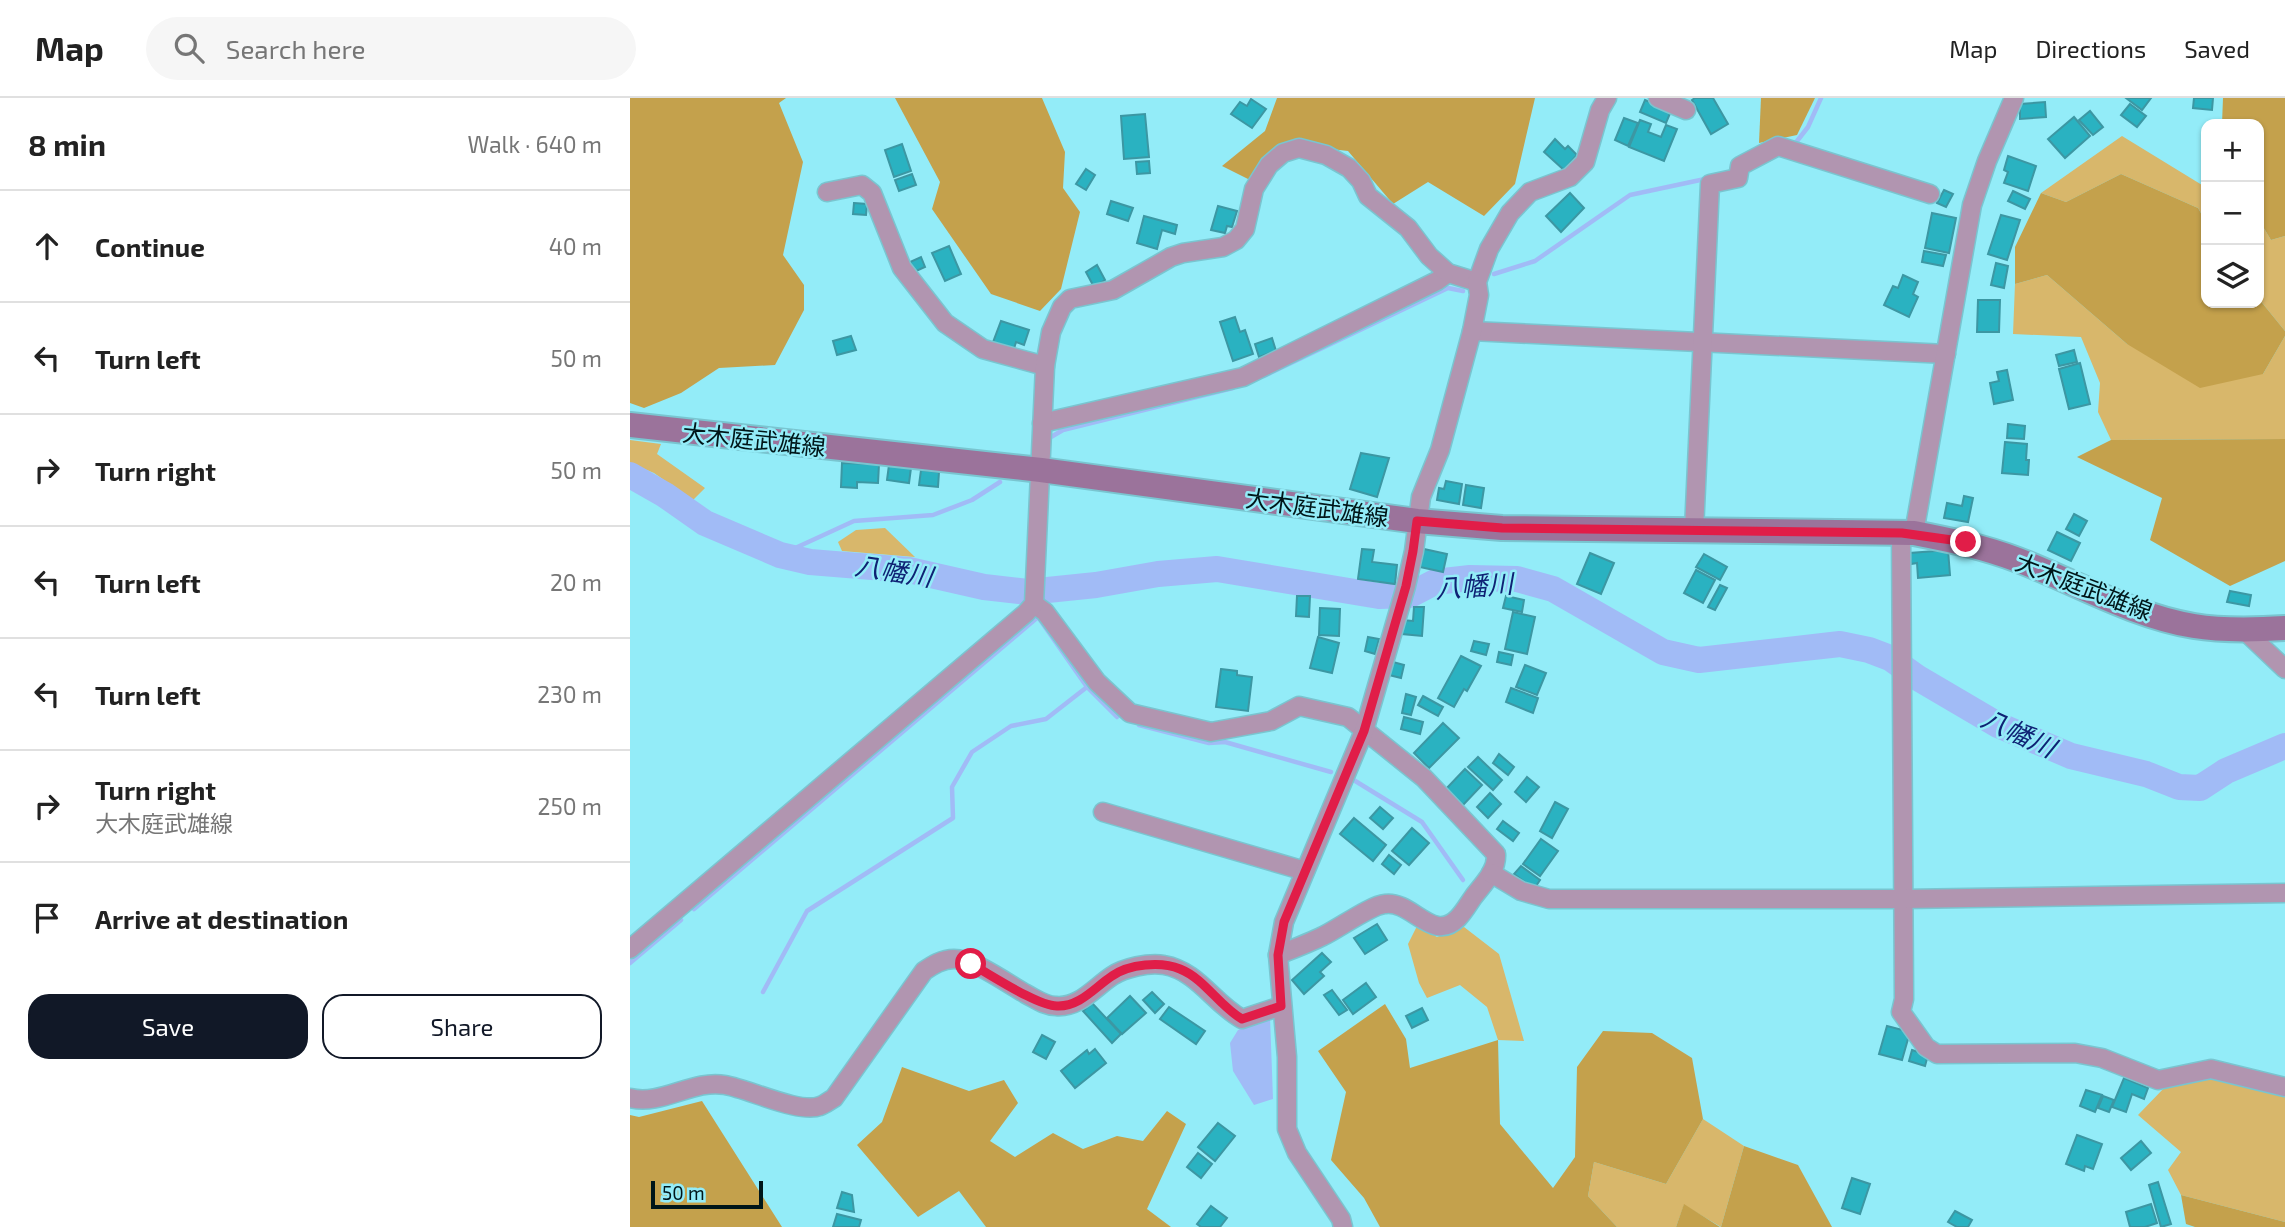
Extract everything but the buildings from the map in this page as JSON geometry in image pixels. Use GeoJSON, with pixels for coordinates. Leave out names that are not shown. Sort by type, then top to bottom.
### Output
{"type":"FeatureCollection","features":[{"type":"Feature","properties":{"kind":"main road","name":"大木庭武雄線"},"geometry":{"type":"LineString","coordinates":[[630,425],[1041,470],[1417,521],[1502,528],[1908,533],[1966,542],[2016,559],[2153,614],[2192,626],[2245,631],[2285,628]]}},
{"type":"Feature","properties":{"kind":"street"},"geometry":{"type":"LineString","coordinates":[[1343,1227],[1341,1219],[1297,1153],[1287,1129],[1287,1057],[1278,955],[1284,922],[1364,731],[1403,595],[1421,497],[1440,450],[1472,331],[1479,295],[1477,282],[1489,248],[1510,213],[1530,192],[1570,177],[1585,162],[1600,110],[1607,98]]}},
{"type":"Feature","properties":{"kind":"street"},"geometry":{"type":"LineString","coordinates":[[1658,98],[1686,110]]}},
{"type":"Feature","properties":{"kind":"street"},"geometry":{"type":"LineString","coordinates":[[2014,98],[1987,160],[1972,205],[1946,354],[1908,533],[1902,656],[1904,999],[1901,1012],[1926,1046],[1937,1054],[2076,1054],[2102,1058],[2158,1080],[2211,1069],[2285,1087]]}},
{"type":"Feature","properties":{"kind":"street"},"geometry":{"type":"LineString","coordinates":[[1694,530],[1710,184],[1738,178],[1740,166],[1778,146],[1930,194]]}},
{"type":"Feature","properties":{"kind":"street"},"geometry":{"type":"LineString","coordinates":[[630,948],[1034,604],[1045,366],[1051,332],[1062,307],[1070,299],[1113,290],[1171,257],[1223,247],[1236,240],[1245,229],[1254,189],[1269,165],[1283,153],[1299,148],[1326,155],[1349,168],[1361,181],[1367,196],[1408,228],[1429,256],[1448,273],[1477,282]]}},
{"type":"Feature","properties":{"kind":"street"},"geometry":{"type":"LineString","coordinates":[[827,192],[862,186],[872,193],[902,268],[944,323],[983,349],[1045,366]]}},
{"type":"Feature","properties":{"kind":"street"},"geometry":{"type":"LineString","coordinates":[[1042,423],[1243,377],[1437,281],[1448,273]]}},
{"type":"Feature","properties":{"kind":"street"},"geometry":{"type":"LineString","coordinates":[[1472,331],[1946,354]]}},
{"type":"Feature","properties":{"kind":"street"},"geometry":{"type":"LineString","coordinates":[[1034,604],[1045,612],[1097,682],[1130,713],[1211,732],[1271,721],[1298,706],[1348,717],[1424,778],[1496,854],[1492,873],[1458,918],[1449,925],[1439,927],[1428,924],[1401,905],[1384,903],[1323,936],[1278,955]]}},
{"type":"Feature","properties":{"kind":"street"},"geometry":{"type":"LineString","coordinates":[[2245,631],[2285,669]]}},
{"type":"Feature","properties":{"kind":"street"},"geometry":{"type":"LineString","coordinates":[[1103,812],[1305,871]]}},
{"type":"Feature","properties":{"kind":"street"},"geometry":{"type":"LineString","coordinates":[[1492,873],[1521,891],[1549,899],[1903,899],[2285,893]]}},
{"type":"Feature","properties":{"kind":"street"},"geometry":{"type":"LineString","coordinates":[[630,1098],[643,1101],[710,1084],[726,1085],[805,1108],[820,1107],[834,1098],[924,971],[937,962],[954,959],[971,964],[1043,1003],[1057,1006],[1074,1004],[1114,974],[1160,964],[1180,969],[1198,980],[1232,1013],[1242,1019],[1281,1006]]}},
{"type":"Feature","properties":{"kind":"shaded area"},"geometry":{"type":"Polygon","coordinates":[[[630,98],[786,98],[779,103],[803,162],[783,255],[804,285],[804,310],[775,365],[719,368],[681,393],[644,408],[630,403],[630,98]]]}},
{"type":"Feature","properties":{"kind":"shaded area"},"geometry":{"type":"Polygon","coordinates":[[[895,98],[1042,98],[1065,152],[1063,188],[1080,212],[1061,289],[1040,311],[991,294],[932,209],[940,182],[895,98]]]}},
{"type":"Feature","properties":{"kind":"shaded area"},"geometry":{"type":"Polygon","coordinates":[[[1277,98],[1535,98],[1515,184],[1484,216],[1428,182],[1393,204],[1348,151],[1289,144],[1250,180],[1222,166],[1265,131],[1277,98]]]}},
{"type":"Feature","properties":{"kind":"shaded area"},"geometry":{"type":"Polygon","coordinates":[[[1761,98],[1815,98],[1797,135],[1759,143],[1761,98]]]}},
{"type":"Feature","properties":{"kind":"shaded area"},"geometry":{"type":"Polygon","coordinates":[[[2223,98],[2285,98],[2285,236],[2271,240],[2264,228],[2264,119],[2222,119],[2223,98]]]}},
{"type":"Feature","properties":{"kind":"shaded area"},"geometry":{"type":"Polygon","coordinates":[[[2122,136],[2201,184],[2201,213],[2198,208],[2121,174],[2066,202],[2041,193],[2122,136]]]}},
{"type":"Feature","properties":{"kind":"shaded area"},"geometry":{"type":"Polygon","coordinates":[[[2121,174],[2198,208],[2201,213],[2201,308],[2264,308],[2264,305],[2285,331],[2285,336],[2263,374],[2200,388],[2127,344],[2047,275],[2015,284],[2015,247],[2041,193],[2066,202],[2121,174]]]}},
{"type":"Feature","properties":{"kind":"shaded area"},"geometry":{"type":"Polygon","coordinates":[[[2264,228],[2271,240],[2285,236],[2285,331],[2264,305],[2264,228]]]}},
{"type":"Feature","properties":{"kind":"shaded area"},"geometry":{"type":"Polygon","coordinates":[[[2047,275],[2127,344],[2263,374],[2285,336],[2285,439],[2111,440],[2098,412],[2100,383],[2081,337],[2013,334],[2015,284],[2047,275]]]}},
{"type":"Feature","properties":{"kind":"shaded area"},"geometry":{"type":"Polygon","coordinates":[[[2285,439],[2285,561],[2230,586],[2150,540],[2162,498],[2077,457],[2111,440],[2285,439]]]}},
{"type":"Feature","properties":{"kind":"shaded area"},"geometry":{"type":"Polygon","coordinates":[[[630,440],[661,444],[657,454],[705,488],[693,500],[654,473],[630,463],[630,440]]]}},
{"type":"Feature","properties":{"kind":"shaded area"},"geometry":{"type":"Polygon","coordinates":[[[885,528],[915,557],[842,551],[838,542],[856,530],[885,528]]]}},
{"type":"Feature","properties":{"kind":"shaded area"},"geometry":{"type":"Polygon","coordinates":[[[1417,926],[1437,937],[1464,927],[1499,954],[1524,1041],[1498,1040],[1487,1007],[1460,985],[1427,998],[1419,983],[1408,944],[1417,926]]]}},
{"type":"Feature","properties":{"kind":"shaded area"},"geometry":{"type":"Polygon","coordinates":[[[1385,1004],[1406,1039],[1410,1068],[1498,1040],[1500,1124],[1553,1188],[1575,1157],[1577,1067],[1603,1031],[1652,1033],[1692,1058],[1703,1119],[1666,1184],[1594,1162],[1588,1196],[1617,1227],[1380,1227],[1364,1198],[1331,1160],[1346,1092],[1318,1051],[1385,1004]]]}},
{"type":"Feature","properties":{"kind":"shaded area"},"geometry":{"type":"Polygon","coordinates":[[[902,1067],[969,1091],[1004,1080],[1018,1103],[990,1141],[1015,1157],[1053,1133],[1083,1149],[1117,1136],[1143,1141],[1167,1111],[1186,1124],[1147,1209],[1171,1227],[986,1227],[959,1191],[918,1217],[857,1145],[882,1122],[902,1067]]]}},
{"type":"Feature","properties":{"kind":"shaded area"},"geometry":{"type":"Polygon","coordinates":[[[2209,1072],[2285,1092],[2285,1222],[2181,1195],[2168,1170],[2181,1152],[2138,1115],[2166,1086],[2209,1072]]]}},
{"type":"Feature","properties":{"kind":"shaded area"},"geometry":{"type":"Polygon","coordinates":[[[702,1101],[782,1227],[630,1227],[630,1115],[639,1117],[702,1101]]]}},
{"type":"Feature","properties":{"kind":"shaded area"},"geometry":{"type":"Polygon","coordinates":[[[1703,1119],[1744,1146],[1721,1227],[1684,1205],[1676,1227],[1617,1227],[1588,1196],[1594,1162],[1666,1184],[1703,1119]]]}},
{"type":"Feature","properties":{"kind":"shaded area"},"geometry":{"type":"Polygon","coordinates":[[[1744,1146],[1798,1165],[1832,1227],[1721,1227],[1744,1146]]]}},
{"type":"Feature","properties":{"kind":"shaded area"},"geometry":{"type":"Polygon","coordinates":[[[2181,1195],[2285,1222],[2285,1227],[2195,1227],[2186,1224],[2181,1195]]]}},
{"type":"Feature","properties":{"kind":"shaded area"},"geometry":{"type":"Polygon","coordinates":[[[1684,1204],[1720,1227],[1676,1227],[1684,1204]]]}},
{"type":"Feature","properties":{"kind":"water"},"geometry":{"type":"Polygon","coordinates":[[[1270,1017],[1273,1099],[1254,1105],[1233,1071],[1230,1043],[1238,1030],[1270,1017]]]}},
{"type":"Feature","properties":{"kind":"waterway"},"geometry":{"type":"LineString","coordinates":[[1794,145],[1808,127],[1821,98]]}},
{"type":"Feature","properties":{"kind":"waterway"},"geometry":{"type":"LineString","coordinates":[[1494,274],[1535,261],[1630,195],[1705,179]]}},
{"type":"Feature","properties":{"kind":"waterway"},"geometry":{"type":"LineString","coordinates":[[1264,376],[1448,288],[1463,291]]}},
{"type":"Feature","properties":{"kind":"waterway"},"geometry":{"type":"LineString","coordinates":[[1051,437],[1063,430],[1233,388]]}},
{"type":"Feature","properties":{"kind":"waterway","name":"八幡川"},"geometry":{"type":"LineString","coordinates":[[630,475],[705,523],[780,555],[810,562],[909,570],[984,587],[1028,592],[1096,585],[1158,574],[1217,569],[1379,596],[1410,595],[1435,582],[1470,578],[1517,579],[1553,589],[1663,652],[1699,660],[1840,644],[1890,658],[1918,678],[1998,725],[2071,756],[2146,774],[2179,787],[2200,788],[2226,771],[2285,746]]}},
{"type":"Feature","properties":{"kind":"waterway"},"geometry":{"type":"LineString","coordinates":[[780,555],[854,521],[933,515],[972,500],[1000,482]]}},
{"type":"Feature","properties":{"kind":"waterway"},"geometry":{"type":"LineString","coordinates":[[694,909],[1038,617],[1087,687],[1117,717]]}},
{"type":"Feature","properties":{"kind":"waterway"},"geometry":{"type":"LineString","coordinates":[[763,992],[807,911],[953,818],[952,787],[972,752],[1011,726],[1046,719],[1087,687]]}},
{"type":"Feature","properties":{"kind":"waterway"},"geometry":{"type":"LineString","coordinates":[[1139,725],[1209,743],[1225,742],[1331,772]]}},
{"type":"Feature","properties":{"kind":"waterway"},"geometry":{"type":"LineString","coordinates":[[1352,779],[1422,822],[1463,880]]}},
{"type":"Feature","properties":{"kind":"waterway"},"geometry":{"type":"LineString","coordinates":[[630,963],[681,920]]}},
{"type":"Feature","properties":{"kind":"route"},"geometry":{"type":"LineString","coordinates":[[971,964],[1043,1003],[1057,1006],[1074,1004],[1114,974],[1160,964],[1180,969],[1198,980],[1232,1013],[1242,1019],[1281,1006],[1278,955],[1284,922],[1364,731],[1406,586],[1417,521],[1502,528],[1914,533],[1966,542]]}}]}
